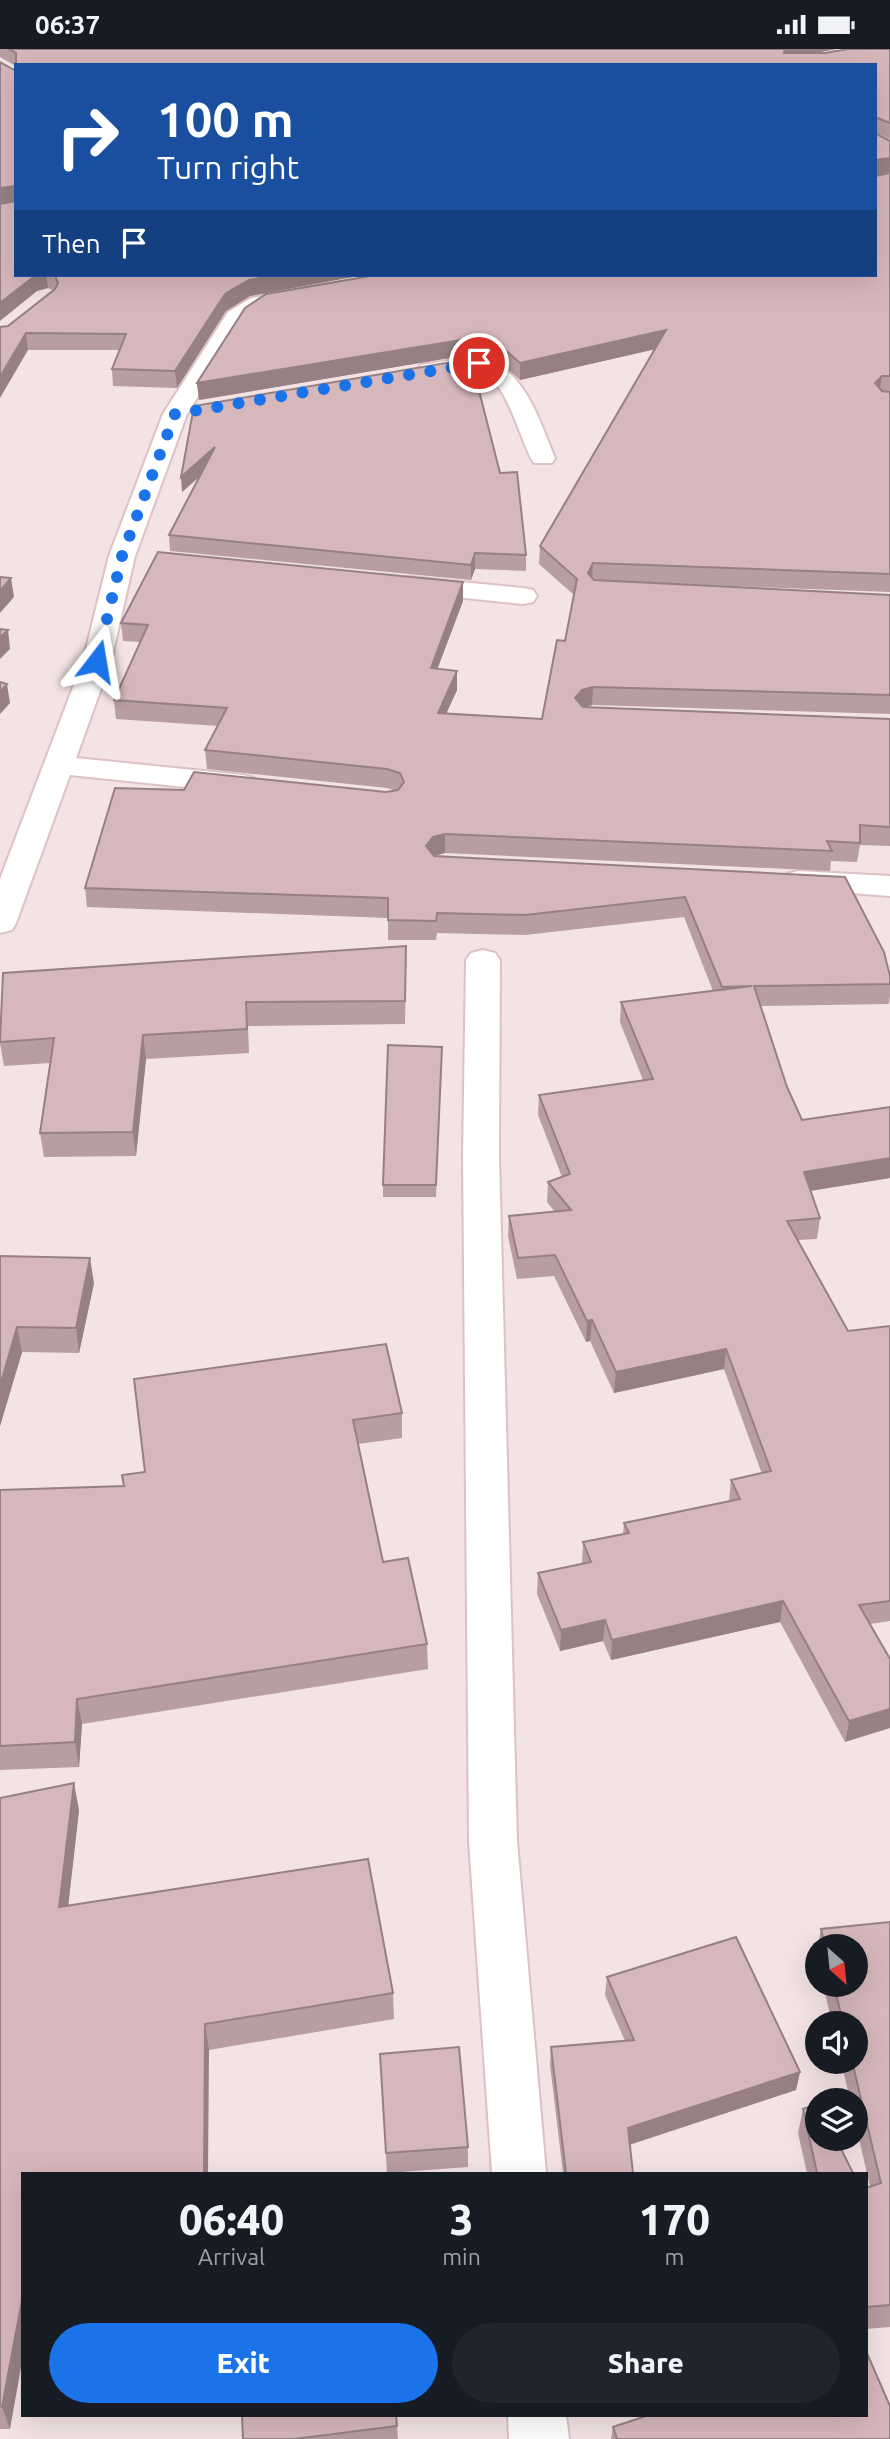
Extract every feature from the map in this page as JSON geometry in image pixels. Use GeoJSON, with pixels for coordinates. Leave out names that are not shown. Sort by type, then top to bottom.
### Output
{"type":"FeatureCollection","features":[{"type":"Feature","properties":{"kind":"street"},"geometry":{"type":"LineString","coordinates":[[0,923],[136,558],[175,414],[236,317],[286,290],[320,293]]}},
{"type":"Feature","properties":{"kind":"street"},"geometry":{"type":"LineString","coordinates":[[405,374],[479,363],[493,367],[508,380],[542,458]]}},
{"type":"Feature","properties":{"kind":"street"},"geometry":{"type":"LineString","coordinates":[[175,414],[202,409]]}},
{"type":"Feature","properties":{"kind":"street"},"geometry":{"type":"LineString","coordinates":[[385,582],[523,596]]}},
{"type":"Feature","properties":{"kind":"street"},"geometry":{"type":"LineString","coordinates":[[60,765],[278,788]]}},
{"type":"Feature","properties":{"kind":"street"},"geometry":{"type":"LineString","coordinates":[[764,879],[890,886]]}},
{"type":"Feature","properties":{"kind":"street"},"geometry":{"type":"LineString","coordinates":[[483,961],[481,1156],[493,1841],[519,2172]]}},
{"type":"Feature","properties":{"kind":"street"},"geometry":{"type":"LineString","coordinates":[[537,2417],[539,2439]]}},
{"type":"Feature","properties":{"kind":"building"},"geometry":{"type":"Polygon","coordinates":[[[9,49],[785,49],[784,53],[825,53],[848,49],[890,49],[890,123],[877,118],[877,63],[16,63],[16,53],[9,49]]]}},
{"type":"Feature","properties":{"kind":"building"},"geometry":{"type":"Polygon","coordinates":[[[0,62],[14,70],[14,186],[0,188],[0,62]]]}},
{"type":"Feature","properties":{"kind":"building"},"geometry":{"type":"Polygon","coordinates":[[[877,134],[890,141],[890,158],[877,160],[877,134]]]}},
{"type":"Feature","properties":{"kind":"building"},"geometry":{"type":"Polygon","coordinates":[[[890,173],[890,376],[882,376],[875,383],[882,391],[890,392],[890,574],[593,563],[588,573],[594,580],[890,595],[890,695],[593,687],[582,690],[575,698],[583,707],[890,719],[890,827],[860,825],[860,843],[827,841],[832,851],[445,834],[433,837],[426,846],[434,856],[845,877],[884,952],[890,984],[754,986],[787,1087],[802,1120],[890,1107],[890,1158],[804,1172],[820,1218],[787,1221],[848,1331],[890,1326],[890,1601],[859,1605],[890,1659],[890,1709],[849,1721],[783,1601],[612,1640],[605,1620],[561,1630],[538,1573],[591,1562],[583,1542],[629,1533],[624,1523],[740,1499],[731,1480],[771,1471],[726,1349],[616,1372],[592,1320],[587,1321],[555,1255],[518,1258],[509,1216],[571,1210],[548,1182],[570,1174],[539,1095],[653,1079],[621,1002],[752,986],[722,987],[685,897],[525,915],[437,913],[436,921],[388,920],[388,898],[85,888],[115,788],[184,790],[194,772],[386,792],[398,790],[404,782],[400,773],[387,769],[205,750],[227,708],[114,700],[148,625],[121,623],[158,552],[463,582],[431,668],[457,671],[438,713],[542,719],[557,640],[565,641],[577,579],[540,546],[666,330],[520,363],[497,343],[479,337],[197,383],[245,308],[266,294],[364,277],[877,277],[877,176],[890,173]]]}},
{"type":"Feature","properties":{"kind":"building"},"geometry":{"type":"Polygon","coordinates":[[[14,201],[14,277],[33,277],[0,303],[0,204],[14,201]]]}},
{"type":"Feature","properties":{"kind":"building"},"geometry":{"type":"Polygon","coordinates":[[[55,277],[265,277],[249,280],[225,294],[175,371],[112,369],[126,334],[26,333],[0,377],[0,327],[8,326],[55,289],[58,283],[55,277]]]}},
{"type":"Feature","properties":{"kind":"building"},"geometry":{"type":"Polygon","coordinates":[[[475,358],[491,372],[475,375],[500,473],[517,472],[526,555],[475,553],[471,565],[169,535],[215,447],[181,477],[194,406],[475,358]]]}},
{"type":"Feature","properties":{"kind":"building"},"geometry":{"type":"Polygon","coordinates":[[[0,577],[11,578],[0,591],[0,577]]]}},
{"type":"Feature","properties":{"kind":"building"},"geometry":{"type":"Polygon","coordinates":[[[0,629],[8,630],[0,637],[0,629]]]}},
{"type":"Feature","properties":{"kind":"building"},"geometry":{"type":"Polygon","coordinates":[[[0,682],[7,684],[0,692],[0,682]]]}},
{"type":"Feature","properties":{"kind":"building"},"geometry":{"type":"Polygon","coordinates":[[[406,946],[405,1001],[246,1002],[247,1029],[143,1035],[133,1132],[40,1133],[54,1038],[0,1042],[3,973],[406,946]]]}},
{"type":"Feature","properties":{"kind":"building"},"geometry":{"type":"Polygon","coordinates":[[[388,1045],[442,1047],[436,1185],[383,1185],[388,1045]]]}},
{"type":"Feature","properties":{"kind":"building"},"geometry":{"type":"Polygon","coordinates":[[[0,1256],[90,1258],[76,1328],[17,1327],[0,1386],[0,1256]]]}},
{"type":"Feature","properties":{"kind":"building"},"geometry":{"type":"Polygon","coordinates":[[[386,1344],[402,1413],[353,1420],[383,1562],[408,1558],[427,1644],[77,1699],[75,1742],[0,1746],[0,1490],[124,1486],[122,1475],[145,1472],[134,1379],[386,1344]]]}},
{"type":"Feature","properties":{"kind":"building"},"geometry":{"type":"Polygon","coordinates":[[[74,1783],[59,1907],[368,1859],[393,1993],[205,2024],[204,2172],[21,2172],[21,2306],[2,2407],[0,2406],[0,1798],[74,1783]]]}},
{"type":"Feature","properties":{"kind":"building"},"geometry":{"type":"Polygon","coordinates":[[[890,1922],[890,2305],[868,2307],[868,2187],[881,2183],[868,2128],[868,2088],[858,2088],[855,2074],[868,2074],[868,2011],[840,2011],[837,1997],[868,1997],[868,1934],[822,1934],[821,1929],[890,1922]]]}},
{"type":"Feature","properties":{"kind":"building"},"geometry":{"type":"Polygon","coordinates":[[[736,1937],[800,2072],[628,2128],[633,2172],[566,2172],[551,2047],[634,2040],[607,1977],[736,1937]]]}},
{"type":"Feature","properties":{"kind":"building"},"geometry":{"type":"Polygon","coordinates":[[[459,2047],[468,2147],[386,2153],[380,2054],[459,2047]]]}},
{"type":"Feature","properties":{"kind":"building"},"geometry":{"type":"Polygon","coordinates":[[[812,2151],[842,2151],[852,2172],[817,2172],[812,2151]]]}},
{"type":"Feature","properties":{"kind":"building"},"geometry":{"type":"Polygon","coordinates":[[[868,2356],[890,2406],[890,2439],[617,2439],[613,2427],[643,2417],[868,2417],[868,2356]]]}},
{"type":"Feature","properties":{"kind":"building"},"geometry":{"type":"Polygon","coordinates":[[[242,2417],[396,2417],[397,2426],[294,2439],[243,2439],[242,2417]]]}},
{"type":"Feature","properties":{"kind":"route"},"geometry":{"type":"LineString","coordinates":[[97,661],[122,556],[175,414],[479,363]]}}]}
